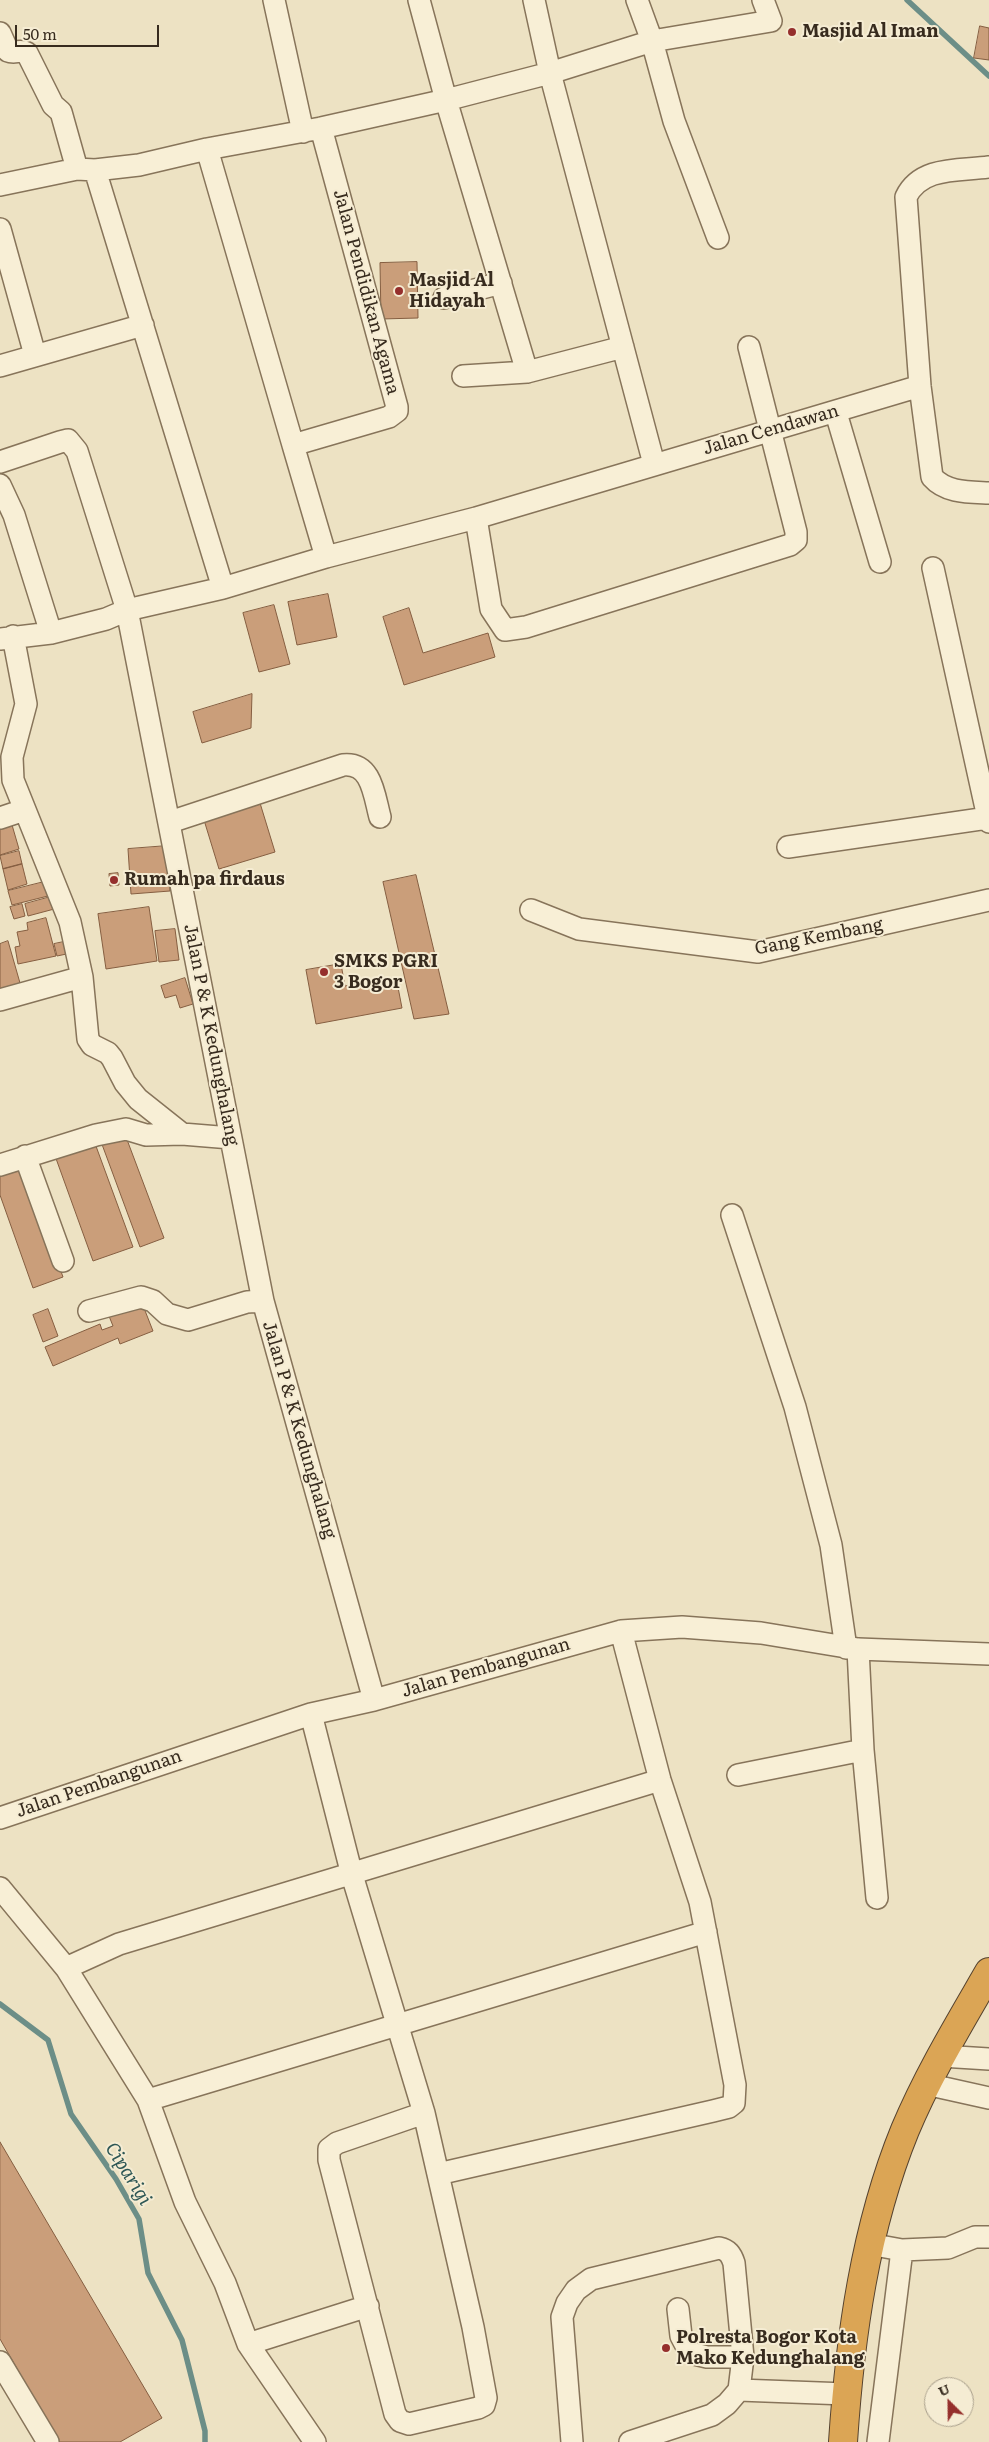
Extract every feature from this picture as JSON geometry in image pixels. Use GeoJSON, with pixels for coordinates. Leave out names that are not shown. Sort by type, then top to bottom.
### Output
{"type":"FeatureCollection","features":[{"type":"Feature","properties":{"kind":"highway"},"geometry":{"type":"LineString","coordinates":[[843,2442],[846,2394],[869,2244],[885,2186],[905,2130],[926,2084],[989,1972]]}},
{"type":"Feature","properties":{"kind":"street"},"geometry":{"type":"LineString","coordinates":[[274,0],[312,130]]}},
{"type":"Feature","properties":{"kind":"street"},"geometry":{"type":"LineString","coordinates":[[419,0],[446,100],[527,372]]}},
{"type":"Feature","properties":{"kind":"street"},"geometry":{"type":"LineString","coordinates":[[534,0],[550,73],[654,464]]}},
{"type":"Feature","properties":{"kind":"street"},"geometry":{"type":"LineString","coordinates":[[637,0],[652,41],[674,121],[718,238]]}},
{"type":"Feature","properties":{"kind":"street"},"geometry":{"type":"LineString","coordinates":[[0,185],[86,170],[139,165],[207,149],[312,130],[446,100],[550,73],[652,41],[771,21],[763,0]]}},
{"type":"Feature","properties":{"kind":"street"},"geometry":{"type":"LineString","coordinates":[[0,33],[8,51],[22,50],[27,53],[54,104],[61,112],[86,170],[143,325],[223,588]]}},
{"type":"Feature","properties":{"kind":"street","name":"Jalan Pendidikan Agama"},"geometry":{"type":"LineString","coordinates":[[293,445],[390,417],[397,411],[312,130]]}},
{"type":"Feature","properties":{"kind":"street"},"geometry":{"type":"LineString","coordinates":[[207,149],[326,557]]}},
{"type":"Feature","properties":{"kind":"street"},"geometry":{"type":"LineString","coordinates":[[989,167],[922,177],[912,185],[906,197],[920,386],[932,476],[941,485],[960,492],[989,493]]}},
{"type":"Feature","properties":{"kind":"street"},"geometry":{"type":"LineString","coordinates":[[0,229],[34,355]]}},
{"type":"Feature","properties":{"kind":"street"},"geometry":{"type":"LineString","coordinates":[[444,298],[501,283]]}},
{"type":"Feature","properties":{"kind":"street"},"geometry":{"type":"LineString","coordinates":[[0,366],[143,325]]}},
{"type":"Feature","properties":{"kind":"street"},"geometry":{"type":"LineString","coordinates":[[463,376],[527,372],[623,347]]}},
{"type":"Feature","properties":{"kind":"street"},"geometry":{"type":"LineString","coordinates":[[476,518],[489,601],[495,617],[505,630],[526,627],[790,545],[796,540],[796,532],[768,430],[749,347]]}},
{"type":"Feature","properties":{"kind":"street","name":"Jalan Cendawan"},"geometry":{"type":"LineString","coordinates":[[6,637],[51,632],[106,619],[127,610],[223,588],[326,557],[476,518],[920,386]]}},
{"type":"Feature","properties":{"kind":"street"},"geometry":{"type":"LineString","coordinates":[[836,412],[880,562]]}},
{"type":"Feature","properties":{"kind":"street","name":"Jalan P & K Kedunghalang"},"geometry":{"type":"LineString","coordinates":[[0,462],[60,442],[68,440],[72,442],[77,451],[127,610],[263,1301],[374,1700]]}},
{"type":"Feature","properties":{"kind":"street"},"geometry":{"type":"LineString","coordinates":[[0,485],[14,515],[51,632]]}},
{"type":"Feature","properties":{"kind":"street"},"geometry":{"type":"LineString","coordinates":[[788,847],[989,820],[933,568]]}},
{"type":"Feature","properties":{"kind":"street"},"geometry":{"type":"LineString","coordinates":[[6,637],[26,704],[11,766],[13,780],[70,922],[82,977],[90,1043],[112,1058],[125,1083],[138,1099],[182,1134]]}},
{"type":"Feature","properties":{"kind":"street"},"geometry":{"type":"LineString","coordinates":[[170,822],[343,765],[354,764],[361,767],[367,774],[380,817]]}},
{"type":"Feature","properties":{"kind":"street"},"geometry":{"type":"LineString","coordinates":[[0,818],[24,810]]}},
{"type":"Feature","properties":{"kind":"street","name":"Gang Kembang"},"geometry":{"type":"LineString","coordinates":[[531,910],[579,929],[758,952],[989,900]]}},
{"type":"Feature","properties":{"kind":"street"},"geometry":{"type":"LineString","coordinates":[[0,1000],[82,977]]}},
{"type":"Feature","properties":{"kind":"street"},"geometry":{"type":"LineString","coordinates":[[0,1165],[25,1156],[126,1129],[146,1135],[182,1134],[231,1138]]}},
{"type":"Feature","properties":{"kind":"street"},"geometry":{"type":"LineString","coordinates":[[25,1156],[62,1261]]}},
{"type":"Feature","properties":{"kind":"street"},"geometry":{"type":"LineString","coordinates":[[732,1215],[796,1407],[831,1545],[852,1648],[877,1898]]}},
{"type":"Feature","properties":{"kind":"street"},"geometry":{"type":"LineString","coordinates":[[89,1311],[141,1297],[153,1301],[167,1314],[188,1320],[247,1302],[263,1301]]}},
{"type":"Feature","properties":{"kind":"street","name":"Jalan Pembangunan"},"geometry":{"type":"LineString","coordinates":[[0,1818],[311,1714],[374,1700],[620,1630],[682,1627],[761,1633],[852,1648],[989,1654]]}},
{"type":"Feature","properties":{"kind":"street"},"geometry":{"type":"LineString","coordinates":[[438,2174],[713,2111],[729,2107],[734,2103],[735,2084],[700,1902],[660,1780],[620,1630]]}},
{"type":"Feature","properties":{"kind":"street"},"geometry":{"type":"LineString","coordinates":[[311,1714],[352,1875],[424,2113],[486,2398],[484,2405],[478,2408],[409,2424],[400,2421],[395,2414],[329,2160],[329,2149],[337,2143],[424,2113]]}},
{"type":"Feature","properties":{"kind":"street"},"geometry":{"type":"LineString","coordinates":[[738,1775],[863,1750]]}},
{"type":"Feature","properties":{"kind":"street"},"geometry":{"type":"LineString","coordinates":[[66,1968],[118,1944],[352,1875],[660,1780]]}},
{"type":"Feature","properties":{"kind":"street"},"geometry":{"type":"LineString","coordinates":[[0,1888],[66,1968],[148,2100],[186,2202],[224,2283],[248,2344],[315,2442]]}},
{"type":"Feature","properties":{"kind":"street"},"geometry":{"type":"LineString","coordinates":[[148,2100],[706,1932]]}},
{"type":"Feature","properties":{"kind":"street"},"geometry":{"type":"LineString","coordinates":[[941,2056],[989,2059]]}},
{"type":"Feature","properties":{"kind":"street"},"geometry":{"type":"LineString","coordinates":[[926,2084],[989,2098]]}},
{"type":"Feature","properties":{"kind":"street"},"geometry":{"type":"LineString","coordinates":[[869,2244],[902,2250],[948,2248],[975,2237],[989,2237]]}},
{"type":"Feature","properties":{"kind":"street"},"geometry":{"type":"LineString","coordinates":[[572,2442],[562,2318],[567,2303],[576,2290],[590,2279],[719,2248],[726,2249],[731,2254],[734,2263],[743,2358],[739,2390],[727,2404],[712,2415],[630,2442]]}},
{"type":"Feature","properties":{"kind":"street"},"geometry":{"type":"LineString","coordinates":[[878,2442],[902,2250]]}},
{"type":"Feature","properties":{"kind":"street"},"geometry":{"type":"LineString","coordinates":[[248,2344],[368,2306]]}},
{"type":"Feature","properties":{"kind":"street"},"geometry":{"type":"LineString","coordinates":[[678,2309],[681,2336],[690,2353],[707,2357],[743,2358]]}},
{"type":"Feature","properties":{"kind":"street"},"geometry":{"type":"LineString","coordinates":[[0,2362],[48,2442]]}},
{"type":"Feature","properties":{"kind":"street"},"geometry":{"type":"LineString","coordinates":[[739,2390],[846,2394]]}},
{"type":"Feature","properties":{"kind":"building"},"geometry":{"type":"Polygon","coordinates":[[[980,26],[989,28],[989,60],[974,58],[980,26]]]}},
{"type":"Feature","properties":{"kind":"building","name":"Masjid Al Hidayah"},"geometry":{"type":"Polygon","coordinates":[[[417,262],[418,318],[381,319],[380,263],[417,262]]]}},
{"type":"Feature","properties":{"kind":"building"},"geometry":{"type":"Polygon","coordinates":[[[328,594],[337,637],[297,645],[288,602],[328,594]]]}},
{"type":"Feature","properties":{"kind":"building"},"geometry":{"type":"Polygon","coordinates":[[[274,605],[290,664],[259,672],[243,613],[274,605]]]}},
{"type":"Feature","properties":{"kind":"building"},"geometry":{"type":"Polygon","coordinates":[[[409,608],[423,653],[488,633],[495,657],[404,685],[383,617],[409,608]]]}},
{"type":"Feature","properties":{"kind":"building"},"geometry":{"type":"Polygon","coordinates":[[[252,694],[251,728],[202,743],[193,712],[252,694]]]}},
{"type":"Feature","properties":{"kind":"building"},"geometry":{"type":"Polygon","coordinates":[[[260,803],[275,852],[219,869],[204,820],[260,803]]]}},
{"type":"Feature","properties":{"kind":"building"},"geometry":{"type":"Polygon","coordinates":[[[10,818],[19,849],[0,855],[0,821],[10,818]]]}},
{"type":"Feature","properties":{"kind":"building"},"geometry":{"type":"Polygon","coordinates":[[[167,846],[170,891],[131,894],[128,849],[167,846]]]}},
{"type":"Feature","properties":{"kind":"building"},"geometry":{"type":"Polygon","coordinates":[[[19,851],[22,864],[3,869],[0,856],[19,851]]]}},
{"type":"Feature","properties":{"kind":"building"},"geometry":{"type":"Polygon","coordinates":[[[22,864],[27,884],[8,890],[3,869],[22,864]]]}},
{"type":"Feature","properties":{"kind":"building","name":"Rumah pa firdaus"},"geometry":{"type":"Polygon","coordinates":[[[118,873],[119,885],[110,886],[109,874],[118,873]]]}},
{"type":"Feature","properties":{"kind":"building"},"geometry":{"type":"Polygon","coordinates":[[[416,875],[449,1014],[414,1019],[383,882],[416,875]]]}},
{"type":"Feature","properties":{"kind":"building"},"geometry":{"type":"Polygon","coordinates":[[[52,880],[56,894],[12,905],[8,891],[52,880]]]}},
{"type":"Feature","properties":{"kind":"building"},"geometry":{"type":"Polygon","coordinates":[[[54,896],[58,908],[28,916],[25,904],[54,896]]]}},
{"type":"Feature","properties":{"kind":"building"},"geometry":{"type":"Polygon","coordinates":[[[22,904],[25,916],[14,919],[10,907],[22,904]]]}},
{"type":"Feature","properties":{"kind":"building"},"geometry":{"type":"Polygon","coordinates":[[[149,907],[157,961],[106,969],[98,914],[149,907]]]}},
{"type":"Feature","properties":{"kind":"building"},"geometry":{"type":"Polygon","coordinates":[[[46,918],[56,956],[18,964],[15,947],[20,946],[17,932],[28,930],[27,923],[46,918]]]}},
{"type":"Feature","properties":{"kind":"building"},"geometry":{"type":"Polygon","coordinates":[[[175,929],[179,960],[159,962],[155,931],[175,929]]]}},
{"type":"Feature","properties":{"kind":"building"},"geometry":{"type":"Polygon","coordinates":[[[73,940],[76,952],[57,956],[54,944],[73,940]]]}},
{"type":"Feature","properties":{"kind":"building"},"geometry":{"type":"Polygon","coordinates":[[[8,941],[22,990],[0,996],[0,944],[8,941]]]}},
{"type":"Feature","properties":{"kind":"building"},"geometry":{"type":"Polygon","coordinates":[[[341,964],[345,986],[396,977],[402,1008],[316,1024],[306,970],[341,964]]]}},
{"type":"Feature","properties":{"kind":"building"},"geometry":{"type":"Polygon","coordinates":[[[185,978],[193,1004],[180,1008],[176,995],[165,998],[161,986],[185,978]]]}},
{"type":"Feature","properties":{"kind":"building"},"geometry":{"type":"Polygon","coordinates":[[[123,1129],[164,1238],[140,1247],[100,1139],[123,1129]]]}},
{"type":"Feature","properties":{"kind":"building"},"geometry":{"type":"Polygon","coordinates":[[[93,1138],[133,1247],[93,1261],[54,1153],[93,1138]]]}},
{"type":"Feature","properties":{"kind":"building"},"geometry":{"type":"Polygon","coordinates":[[[23,1166],[63,1277],[33,1288],[0,1195],[0,1174],[23,1166]]]}},
{"type":"Feature","properties":{"kind":"building"},"geometry":{"type":"Polygon","coordinates":[[[142,1303],[153,1331],[120,1344],[118,1338],[53,1366],[45,1347],[100,1324],[102,1330],[113,1326],[109,1316],[142,1303]]]}},
{"type":"Feature","properties":{"kind":"building"},"geometry":{"type":"Polygon","coordinates":[[[48,1309],[58,1336],[43,1342],[33,1315],[48,1309]]]}},
{"type":"Feature","properties":{"kind":"building"},"geometry":{"type":"Polygon","coordinates":[[[0,2142],[162,2418],[120,2442],[59,2442],[0,2339],[0,2142]]]}},
{"type":"Feature","properties":{"kind":"waterway"},"geometry":{"type":"LineString","coordinates":[[907,0],[989,76]]}},
{"type":"Feature","properties":{"kind":"waterway","name":"Ciparigi"},"geometry":{"type":"LineString","coordinates":[[0,2004],[48,2040],[71,2114],[116,2179],[139,2219],[148,2273],[182,2340],[205,2431],[205,2442]]}},
{"type":"Feature","properties":{"kind":"place","name":"Masjid Al Iman"},"geometry":{"type":"Point","coordinates":[792,32]}},
{"type":"Feature","properties":{"kind":"place","name":"Masjid Al Hidayah"},"geometry":{"type":"Point","coordinates":[399,291]}},
{"type":"Feature","properties":{"kind":"place","name":"Rumah pa firdaus"},"geometry":{"type":"Point","coordinates":[114,880]}},
{"type":"Feature","properties":{"kind":"place","name":"SMKS PGRI 3 Bogor"},"geometry":{"type":"Point","coordinates":[324,972]}},
{"type":"Feature","properties":{"kind":"place","name":"Polresta Bogor Kota Mako Kedunghalang"},"geometry":{"type":"Point","coordinates":[666,2348]}}]}
